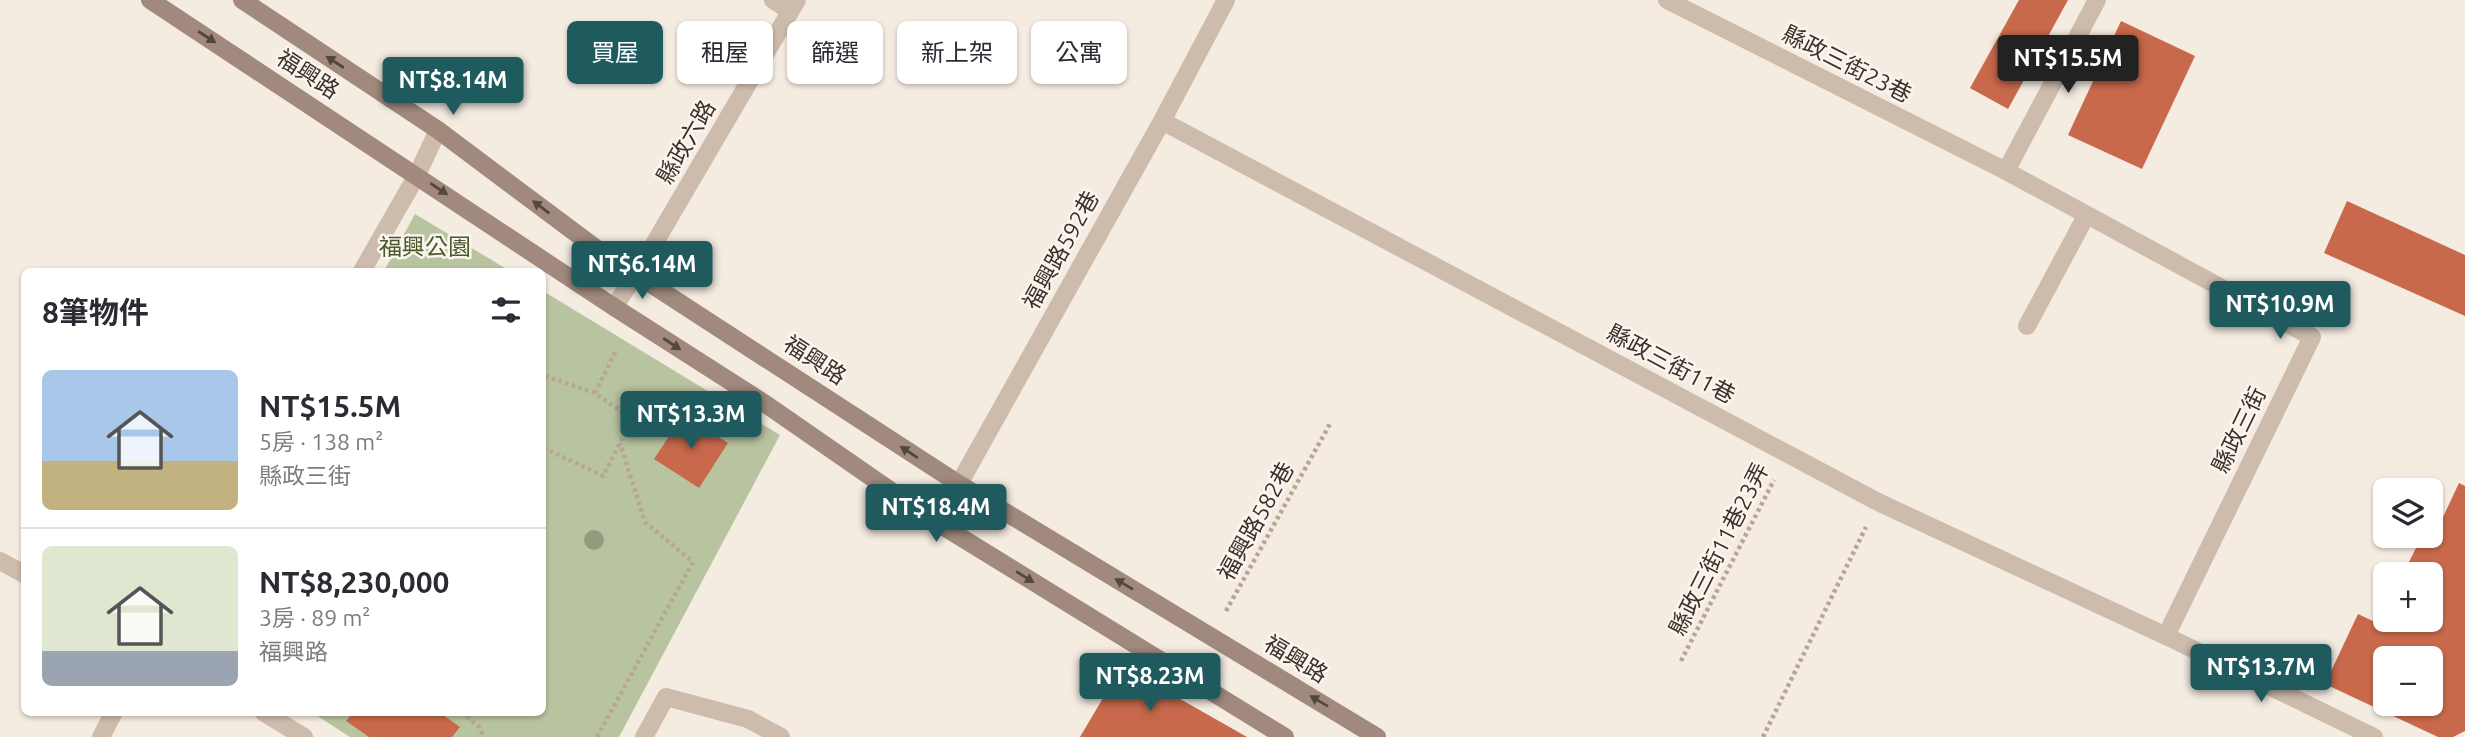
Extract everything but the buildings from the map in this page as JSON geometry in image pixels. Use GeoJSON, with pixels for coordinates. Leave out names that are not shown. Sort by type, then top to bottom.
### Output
{"type":"FeatureCollection","features":[{"type":"Feature","properties":{"kind":"street","name":"福興路"},"geometry":{"type":"LineString","coordinates":[[150,0],[764,403],[936,522],[1285,737]]}},
{"type":"Feature","properties":{"kind":"street","name":"福興路"},"geometry":{"type":"LineString","coordinates":[[242,0],[439,130],[597,249],[959,484],[1377,737]]}},
{"type":"Feature","properties":{"kind":"street"},"geometry":{"type":"LineString","coordinates":[[773,0],[793,6]]}},
{"type":"Feature","properties":{"kind":"street","name":"福興路592巷"},"geometry":{"type":"LineString","coordinates":[[936,522],[1226,0]]}},
{"type":"Feature","properties":{"kind":"street","name":"縣政三街23巷"},"geometry":{"type":"LineString","coordinates":[[1667,0],[2006,171]]}},
{"type":"Feature","properties":{"kind":"street"},"geometry":{"type":"LineString","coordinates":[[2006,171],[2097,0]]}},
{"type":"Feature","properties":{"kind":"street","name":"縣政六路"},"geometry":{"type":"LineString","coordinates":[[614,307],[637,273],[793,6]]}},
{"type":"Feature","properties":{"kind":"street","name":"縣政三街11巷"},"geometry":{"type":"LineString","coordinates":[[1161,121],[1878,502],[2166,636]]}},
{"type":"Feature","properties":{"kind":"street"},"geometry":{"type":"LineString","coordinates":[[364,268],[439,130]]}},
{"type":"Feature","properties":{"kind":"street","name":"縣政三街"},"geometry":{"type":"LineString","coordinates":[[2006,171],[2312,337],[2166,636]]}},
{"type":"Feature","properties":{"kind":"street"},"geometry":{"type":"LineString","coordinates":[[2027,327],[2086,216]]}},
{"type":"Feature","properties":{"kind":"street"},"geometry":{"type":"LineString","coordinates":[[0,561],[21,572]]}},
{"type":"Feature","properties":{"kind":"street"},"geometry":{"type":"LineString","coordinates":[[2166,636],[2374,737]]}},
{"type":"Feature","properties":{"kind":"street"},"geometry":{"type":"LineString","coordinates":[[644,737],[666,697],[748,719],[781,737]]}},
{"type":"Feature","properties":{"kind":"street"},"geometry":{"type":"LineString","coordinates":[[101,737],[112,716]]}},
{"type":"Feature","properties":{"kind":"street"},"geometry":{"type":"LineString","coordinates":[[270,716],[304,737]]}},
{"type":"Feature","properties":{"kind":"path"},"geometry":{"type":"LineString","coordinates":[[595,393],[616,351]]}},
{"type":"Feature","properties":{"kind":"path"},"geometry":{"type":"LineString","coordinates":[[546,376],[595,393],[632,419],[603,477],[546,449]]}},
{"type":"Feature","properties":{"kind":"path","name":"福興路582巷"},"geometry":{"type":"LineString","coordinates":[[1212,636],[1331,422]]}},
{"type":"Feature","properties":{"kind":"path"},"geometry":{"type":"LineString","coordinates":[[597,737],[693,562],[645,522],[620,443]]}},
{"type":"Feature","properties":{"kind":"path","name":"縣政三街11巷23弄"},"geometry":{"type":"LineString","coordinates":[[1681,661],[1788,454]]}},
{"type":"Feature","properties":{"kind":"path"},"geometry":{"type":"LineString","coordinates":[[1763,737],[1878,502]]}},
{"type":"Feature","properties":{"kind":"path"},"geometry":{"type":"LineString","coordinates":[[466,716],[479,727],[484,737]]}},
{"type":"Feature","properties":{"kind":"green space","name":"福興公園"},"geometry":{"type":"Polygon","coordinates":[[[415,214],[505,268],[386,268],[415,214]]]}},
{"type":"Feature","properties":{"kind":"green space"},"geometry":{"type":"Polygon","coordinates":[[[546,293],[780,435],[619,737],[350,737],[317,716],[546,716],[546,293]]]}}]}
